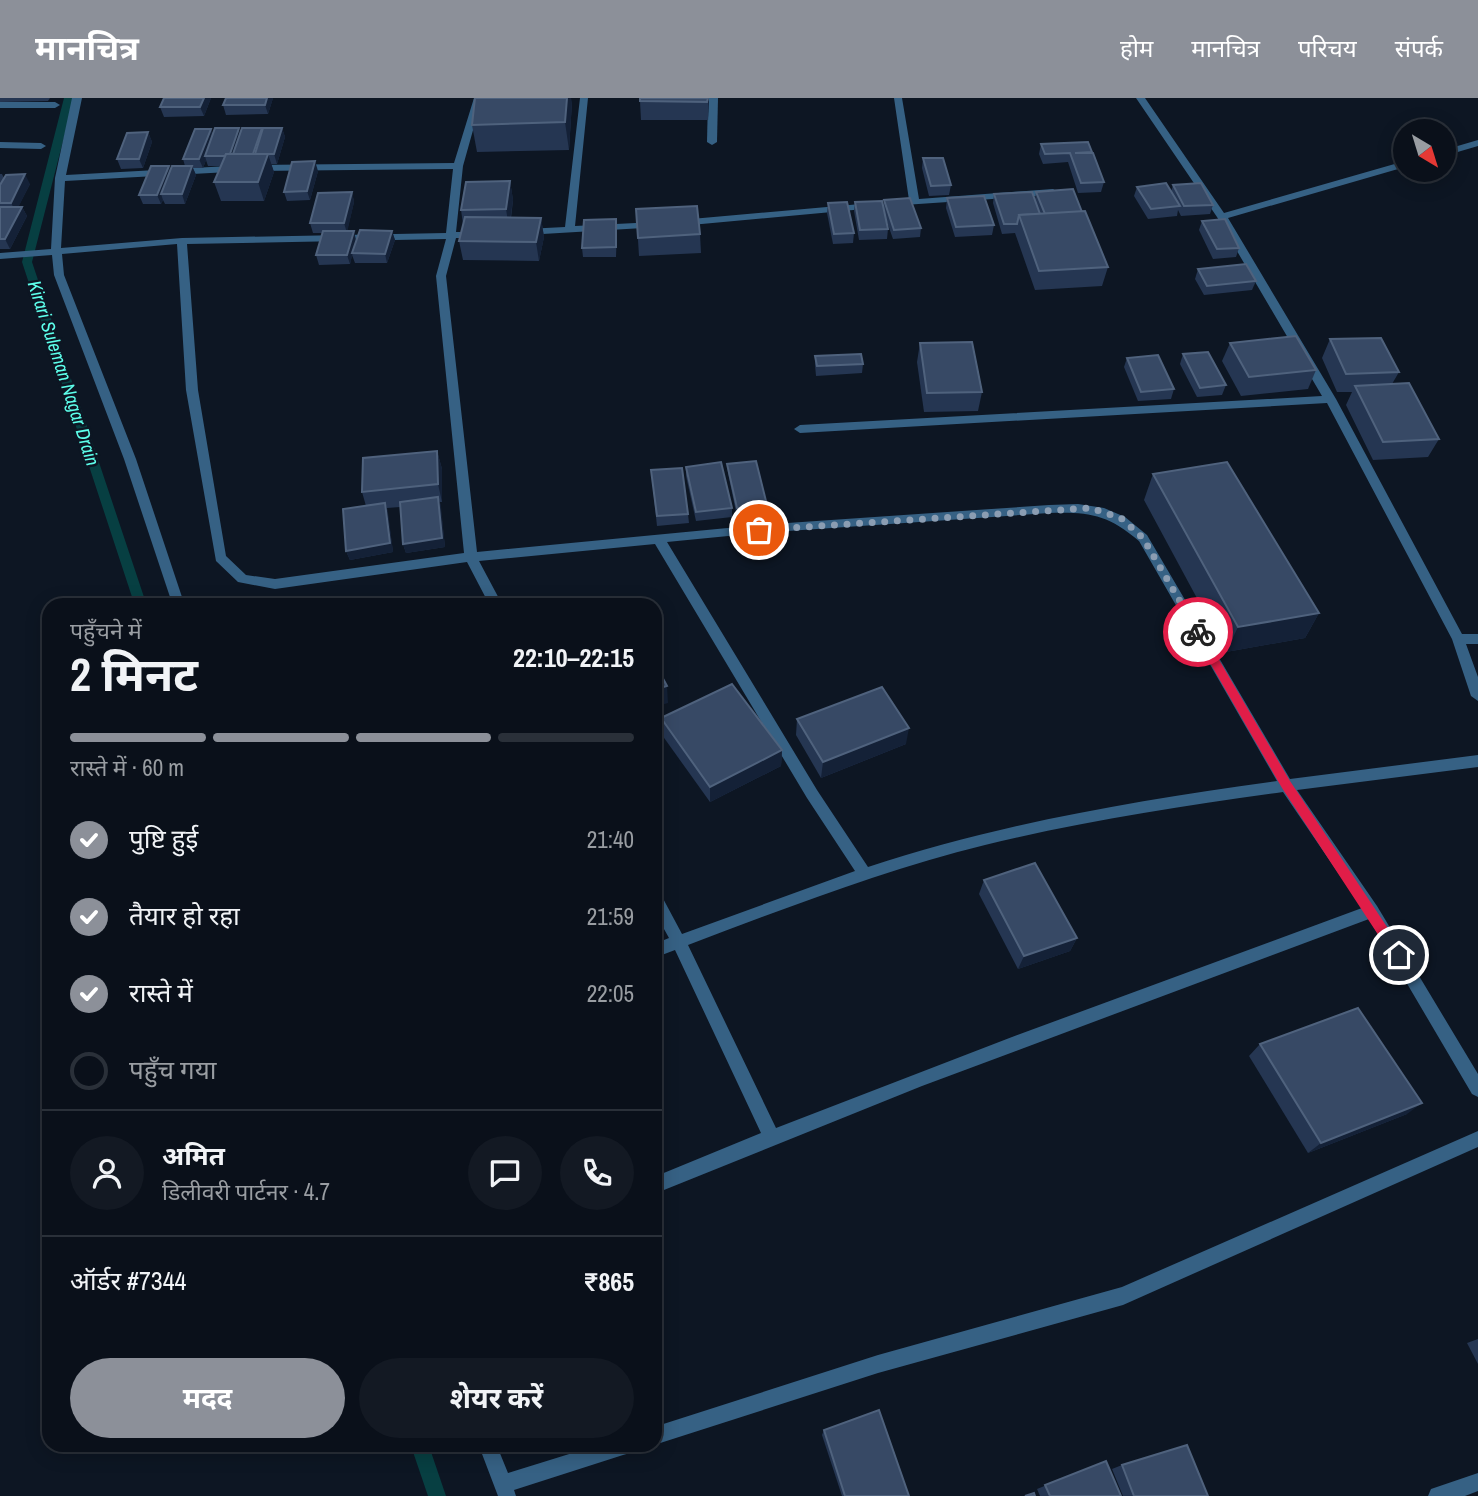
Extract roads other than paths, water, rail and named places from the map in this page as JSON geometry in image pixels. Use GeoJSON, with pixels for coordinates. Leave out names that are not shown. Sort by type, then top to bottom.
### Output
{"type":"FeatureCollection","features":[{"type":"Feature","properties":{"kind":"street"},"geometry":{"type":"LineString","coordinates":[[77,98],[57,193],[51,251],[68,305],[130,459],[176,598]]}},
{"type":"Feature","properties":{"kind":"street"},"geometry":{"type":"LineString","coordinates":[[478,98],[458,166],[451,237],[441,276],[471,556],[493,598]]}},
{"type":"Feature","properties":{"kind":"street"},"geometry":{"type":"LineString","coordinates":[[570,230],[584,98]]}},
{"type":"Feature","properties":{"kind":"street"},"geometry":{"type":"LineString","coordinates":[[712,142],[713,98]]}},
{"type":"Feature","properties":{"kind":"street"},"geometry":{"type":"LineString","coordinates":[[898,98],[914,201]]}},
{"type":"Feature","properties":{"kind":"street"},"geometry":{"type":"LineString","coordinates":[[1140,98],[1222,217],[1329,400],[1458,639],[1478,696]]}},
{"type":"Feature","properties":{"kind":"street"},"geometry":{"type":"LineString","coordinates":[[0,105],[55,105]]}},
{"type":"Feature","properties":{"kind":"street"},"geometry":{"type":"LineString","coordinates":[[1456,149],[1478,143]]}},
{"type":"Feature","properties":{"kind":"street"},"geometry":{"type":"LineString","coordinates":[[0,145],[41,146]]}},
{"type":"Feature","properties":{"kind":"street"},"geometry":{"type":"LineString","coordinates":[[60,178],[247,168],[458,166]]}},
{"type":"Feature","properties":{"kind":"street"},"geometry":{"type":"LineString","coordinates":[[1222,217],[1393,167]]}},
{"type":"Feature","properties":{"kind":"street"},"geometry":{"type":"LineString","coordinates":[[517,233],[721,221],[914,201],[1065,191]]}},
{"type":"Feature","properties":{"kind":"street"},"geometry":{"type":"LineString","coordinates":[[0,256],[182,242],[491,234]]}},
{"type":"Feature","properties":{"kind":"street"},"geometry":{"type":"LineString","coordinates":[[182,242],[192,390],[220,558],[242,579],[275,583],[471,556],[759,530],[1049,509],[1090,508],[1121,518],[1143,538],[1286,785],[1372,911],[1478,1089]]}},
{"type":"Feature","properties":{"kind":"street"},"geometry":{"type":"LineString","coordinates":[[800,429],[1329,400]]}},
{"type":"Feature","properties":{"kind":"street"},"geometry":{"type":"LineString","coordinates":[[660,541],[812,794],[864,873]]}},
{"type":"Feature","properties":{"kind":"street"},"geometry":{"type":"LineString","coordinates":[[1458,639],[1478,639]]}},
{"type":"Feature","properties":{"kind":"street"},"geometry":{"type":"LineString","coordinates":[[662,948],[864,873],[1031,829],[1286,785],[1478,761]]}},
{"type":"Feature","properties":{"kind":"street"},"geometry":{"type":"LineString","coordinates":[[662,911],[771,1136]]}},
{"type":"Feature","properties":{"kind":"street"},"geometry":{"type":"LineString","coordinates":[[662,1183],[771,1136],[1372,911]]}},
{"type":"Feature","properties":{"kind":"street"},"geometry":{"type":"LineString","coordinates":[[662,1433],[878,1364],[1123,1296],[1478,1139]]}},
{"type":"Feature","properties":{"kind":"street"},"geometry":{"type":"LineString","coordinates":[[490,1452],[505,1490],[607,1452]]}},
{"type":"Feature","properties":{"kind":"street"},"geometry":{"type":"LineString","coordinates":[[1438,1496],[1478,1482]]}},
{"type":"Feature","properties":{"kind":"waterway","name":"Kirari Suleman Nagar Drain"},"geometry":{"type":"LineString","coordinates":[[69,98],[27,262],[138,598]]}},
{"type":"Feature","properties":{"kind":"waterway","name":"Kirari Suleman Nagar Drain"},"geometry":{"type":"LineString","coordinates":[[422,1452],[437,1496]]}}]}
